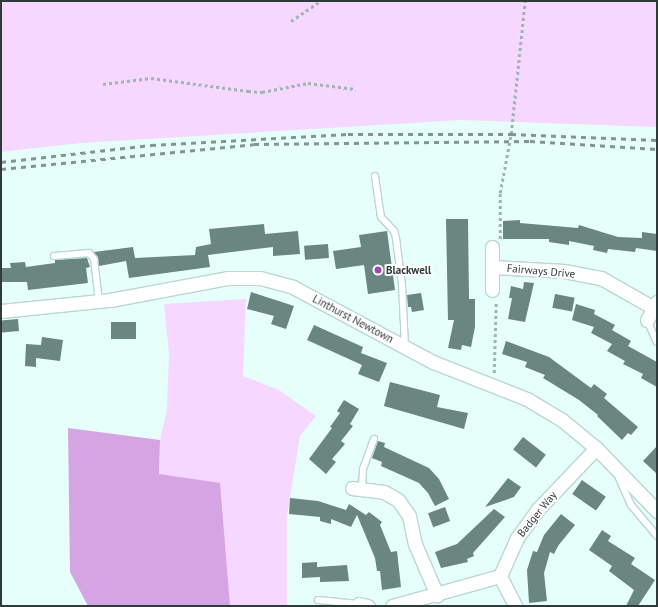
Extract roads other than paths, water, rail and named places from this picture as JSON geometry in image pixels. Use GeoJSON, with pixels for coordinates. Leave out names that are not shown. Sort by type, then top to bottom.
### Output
{"type":"FeatureCollection","features":[{"type":"Feature","properties":{"kind":"street","name":"Fairways Drive"},"geometry":{"type":"LineString","coordinates":[[492,247],[492,290]]}},
{"type":"Feature","properties":{"kind":"street","name":"Fairways Drive"},"geometry":{"type":"LineString","coordinates":[[493,267],[564,271],[601,278],[655,305],[647,320]]}},
{"type":"Feature","properties":{"kind":"street","name":"Linthurst Newtown"},"geometry":{"type":"LineString","coordinates":[[1,311],[99,301],[227,278],[260,278],[299,290],[433,362],[493,383],[527,398],[562,420],[596,448],[657,511]]}},
{"type":"Feature","properties":{"kind":"street","name":"Badger Way"},"geometry":{"type":"LineString","coordinates":[[500,576],[517,538],[538,509],[596,448]]}},
{"type":"Feature","properties":{"kind":"street"},"geometry":{"type":"LineString","coordinates":[[357,488],[384,492],[398,500],[409,516],[415,544],[437,594]]}},
{"type":"Feature","properties":{"kind":"street"},"geometry":{"type":"LineString","coordinates":[[392,606],[500,576],[515,606]]}},
{"type":"Feature","properties":{"kind":"lane"},"geometry":{"type":"LineString","coordinates":[[375,176],[380,217],[394,231],[396,238],[402,285],[405,347]]}},
{"type":"Feature","properties":{"kind":"lane"},"geometry":{"type":"LineString","coordinates":[[54,256],[89,254],[94,259],[99,301]]}},
{"type":"Feature","properties":{"kind":"lane"},"geometry":{"type":"LineString","coordinates":[[647,320],[657,342]]}},
{"type":"Feature","properties":{"kind":"lane"},"geometry":{"type":"LineString","coordinates":[[357,488],[374,439]]}},
{"type":"Feature","properties":{"kind":"lane"},"geometry":{"type":"LineString","coordinates":[[615,468],[631,504],[657,536]]}},
{"type":"Feature","properties":{"kind":"lane"},"geometry":{"type":"LineString","coordinates":[[318,600],[363,605]]}},
{"type":"Feature","properties":{"kind":"railway"},"geometry":{"type":"LineString","coordinates":[[1,162],[151,145],[348,134],[511,134],[657,140]]}},
{"type":"Feature","properties":{"kind":"railway"},"geometry":{"type":"LineString","coordinates":[[1,169],[254,144],[530,141],[657,149]]}},
{"type":"Feature","properties":{"kind":"place","name":"Blackwell"},"geometry":{"type":"Point","coordinates":[378,270]}}]}
